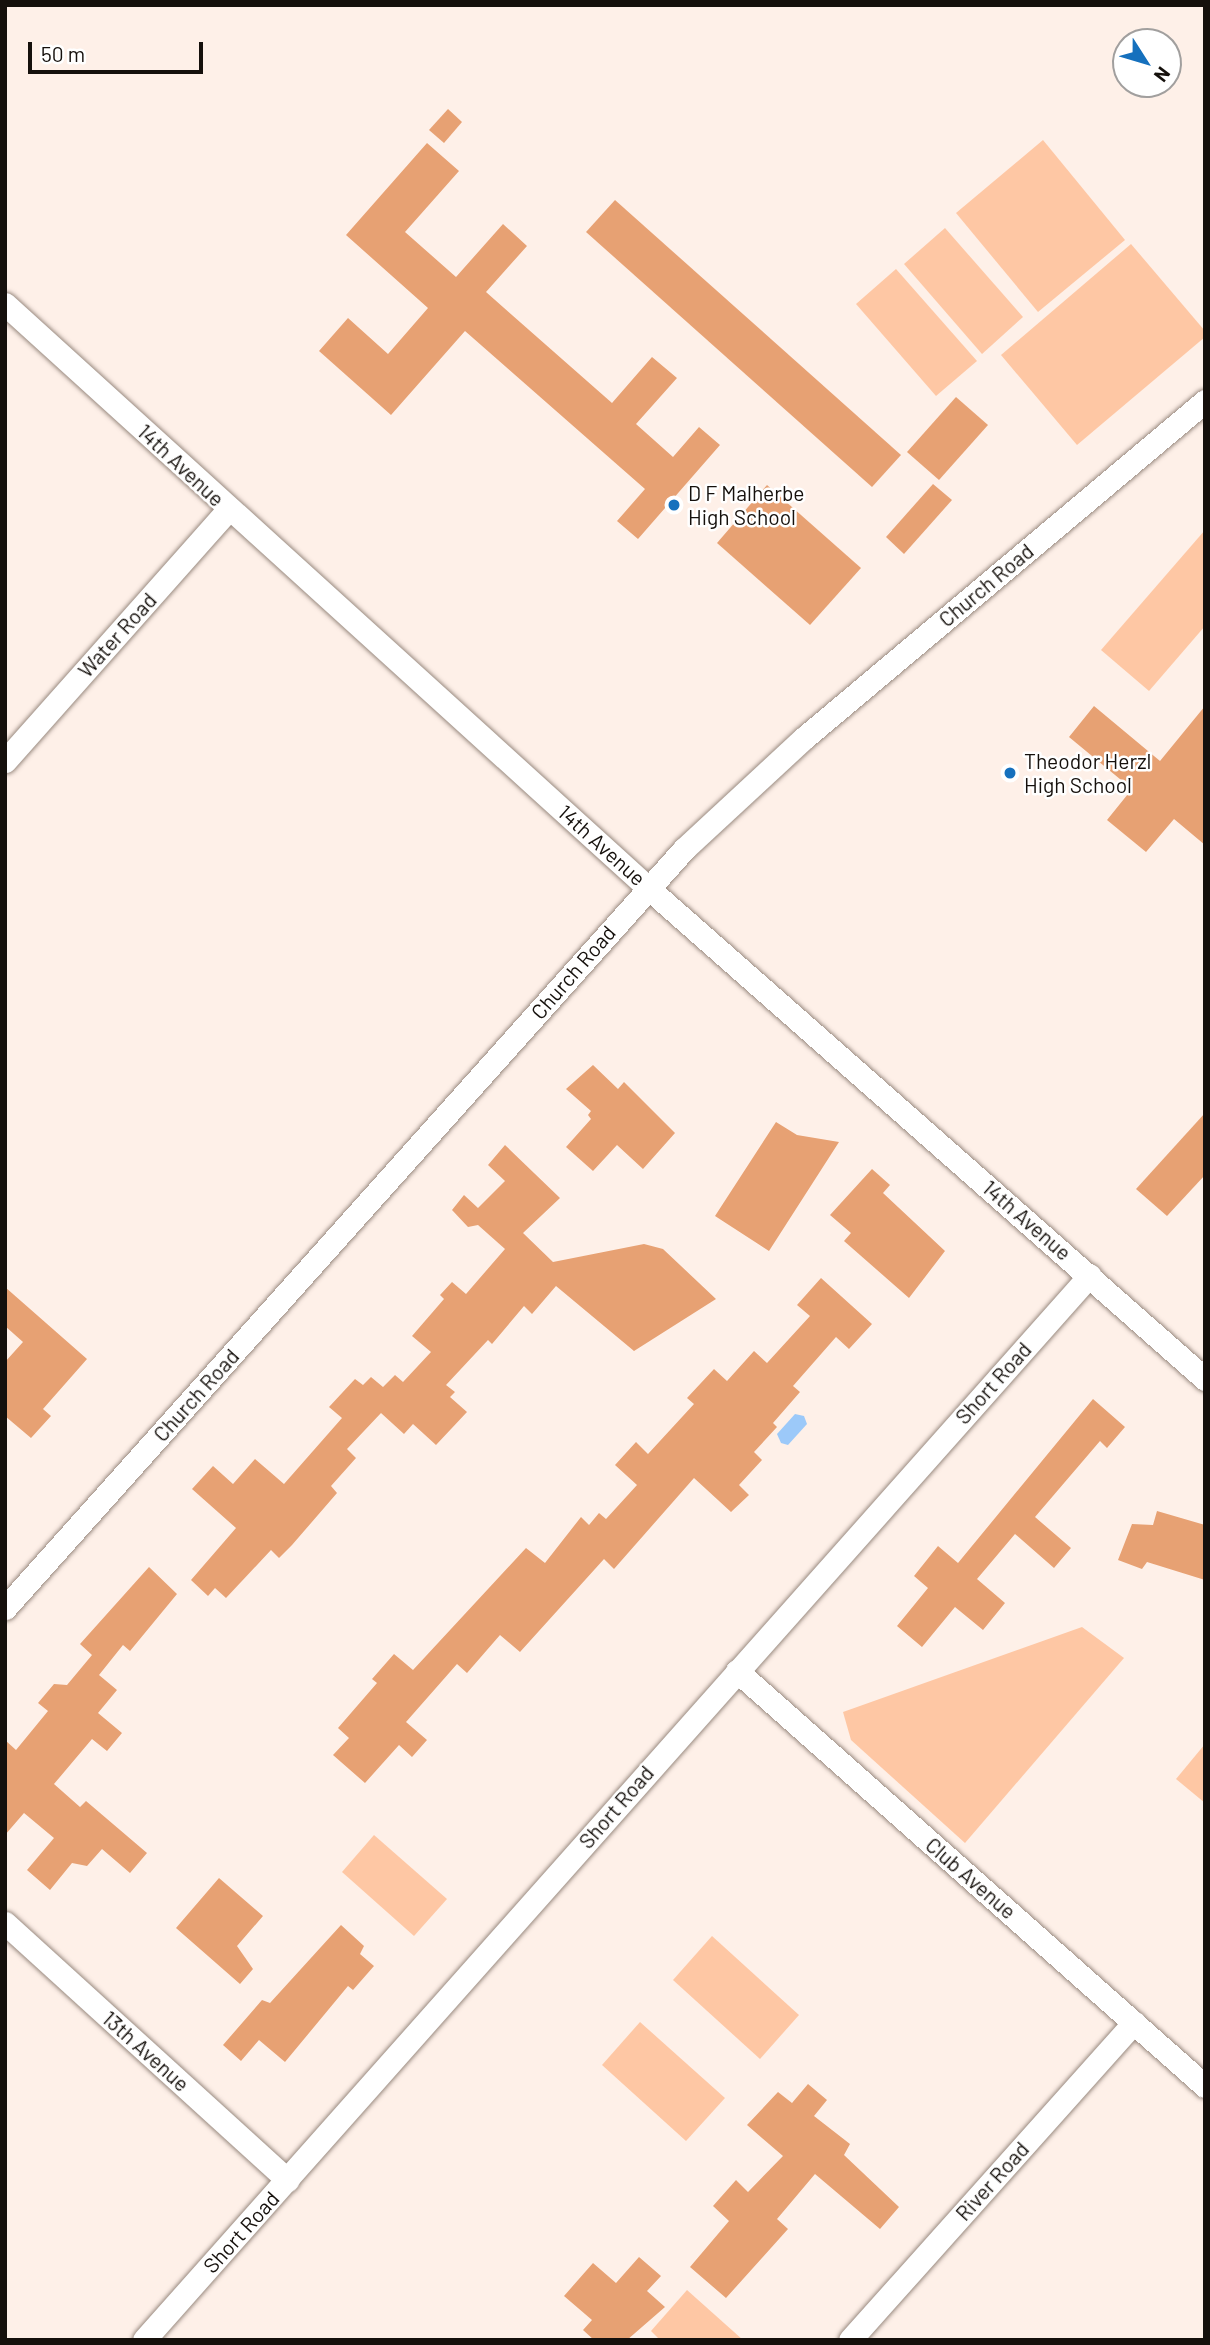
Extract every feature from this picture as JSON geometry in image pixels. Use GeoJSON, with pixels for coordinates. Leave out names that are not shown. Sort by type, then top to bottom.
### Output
{"type":"FeatureCollection","features":[{"type":"Feature","properties":{"kind":"street","name":"14th Avenue"},"geometry":{"type":"LineString","coordinates":[[5,304],[647,887],[1205,1379]]}},
{"type":"Feature","properties":{"kind":"street","name":"Church Road"},"geometry":{"type":"LineString","coordinates":[[5,1608],[647,887],[804,738],[1205,401]]}},
{"type":"Feature","properties":{"kind":"street","name":"Water Road"},"geometry":{"type":"LineString","coordinates":[[5,761],[229,509]]}},
{"type":"Feature","properties":{"kind":"street","name":"Short Road"},"geometry":{"type":"LineString","coordinates":[[144,2340],[1090,1275]]}},
{"type":"Feature","properties":{"kind":"street","name":"Club Avenue"},"geometry":{"type":"LineString","coordinates":[[737,1671],[1205,2085]]}},
{"type":"Feature","properties":{"kind":"street","name":"13th Avenue"},"geometry":{"type":"LineString","coordinates":[[5,1923],[287,2180]]}},
{"type":"Feature","properties":{"kind":"street","name":"River Road"},"geometry":{"type":"LineString","coordinates":[[850,2340],[1134,2022]]}},
{"type":"Feature","properties":{"kind":"shaded area"},"geometry":{"type":"Polygon","coordinates":[[[1043,140],[1125,240],[1038,312],[956,213],[1043,140]]]}},
{"type":"Feature","properties":{"kind":"shaded area"},"geometry":{"type":"Polygon","coordinates":[[[945,228],[1023,317],[982,354],[904,264],[945,228]]]}},
{"type":"Feature","properties":{"kind":"shaded area"},"geometry":{"type":"Polygon","coordinates":[[[1131,244],[1205,331],[1205,337],[1077,445],[1001,355],[1131,244]]]}},
{"type":"Feature","properties":{"kind":"shaded area"},"geometry":{"type":"Polygon","coordinates":[[[896,269],[977,361],[936,396],[856,304],[896,269]]]}},
{"type":"Feature","properties":{"kind":"shaded area"},"geometry":{"type":"Polygon","coordinates":[[[1205,530],[1205,626],[1149,691],[1101,650],[1205,530]]]}},
{"type":"Feature","properties":{"kind":"shaded area"},"geometry":{"type":"Polygon","coordinates":[[[1082,1627],[1124,1658],[965,1843],[851,1740],[843,1712],[1082,1627]]]}},
{"type":"Feature","properties":{"kind":"shaded area"},"geometry":{"type":"Polygon","coordinates":[[[1205,1744],[1205,1803],[1176,1779],[1205,1744]]]}},
{"type":"Feature","properties":{"kind":"shaded area"},"geometry":{"type":"Polygon","coordinates":[[[374,1835],[447,1899],[414,1936],[342,1872],[374,1835]]]}},
{"type":"Feature","properties":{"kind":"shaded area"},"geometry":{"type":"Polygon","coordinates":[[[712,1936],[799,2015],[760,2059],[673,1980],[712,1936]]]}},
{"type":"Feature","properties":{"kind":"shaded area"},"geometry":{"type":"Polygon","coordinates":[[[640,2022],[725,2098],[686,2141],[602,2065],[640,2022]]]}},
{"type":"Feature","properties":{"kind":"shaded area"},"geometry":{"type":"Polygon","coordinates":[[[687,2290],[743,2340],[660,2340],[651,2331],[687,2290]]]}},
{"type":"Feature","properties":{"kind":"water"},"geometry":{"type":"Polygon","coordinates":[[[795,1414],[804,1416],[807,1424],[788,1445],[781,1443],[777,1434],[795,1414]]]}},
{"type":"Feature","properties":{"kind":"building"},"geometry":{"type":"Polygon","coordinates":[[[448,109],[462,122],[444,143],[429,130],[448,109]]]}},
{"type":"Feature","properties":{"kind":"building"},"geometry":{"type":"Polygon","coordinates":[[[427,143],[459,171],[405,232],[456,277],[503,224],[527,246],[486,292],[612,403],[652,357],[677,378],[636,424],[673,457],[699,427],[720,445],[638,539],[617,521],[645,489],[465,331],[391,415],[319,351],[348,318],[388,354],[428,308],[346,235],[427,143]]]}},
{"type":"Feature","properties":{"kind":"building"},"geometry":{"type":"Polygon","coordinates":[[[615,200],[901,455],[872,487],[586,232],[615,200]]]}},
{"type":"Feature","properties":{"kind":"building"},"geometry":{"type":"Polygon","coordinates":[[[956,397],[988,425],[939,480],[907,452],[956,397]]]}},
{"type":"Feature","properties":{"kind":"building"},"geometry":{"type":"Polygon","coordinates":[[[933,484],[952,500],[904,554],[886,537],[933,484]]]}},
{"type":"Feature","properties":{"kind":"building"},"geometry":{"type":"Polygon","coordinates":[[[767,485],[861,568],[810,625],[717,543],[767,485]]]}},
{"type":"Feature","properties":{"kind":"building"},"geometry":{"type":"Polygon","coordinates":[[[1094,706],[1160,761],[1205,706],[1205,845],[1174,819],[1146,852],[1107,820],[1132,789],[1069,737],[1094,706]]]}},
{"type":"Feature","properties":{"kind":"building"},"geometry":{"type":"Polygon","coordinates":[[[593,1065],[618,1089],[624,1082],[675,1133],[643,1169],[617,1145],[593,1171],[566,1147],[591,1119],[588,1115],[591,1111],[566,1089],[593,1065]]]}},
{"type":"Feature","properties":{"kind":"building"},"geometry":{"type":"Polygon","coordinates":[[[1205,1113],[1205,1175],[1167,1216],[1136,1189],[1205,1113]]]}},
{"type":"Feature","properties":{"kind":"building"},"geometry":{"type":"Polygon","coordinates":[[[776,1122],[797,1135],[839,1142],[769,1251],[715,1216],[776,1122]]]}},
{"type":"Feature","properties":{"kind":"building"},"geometry":{"type":"Polygon","coordinates":[[[505,1145],[560,1198],[523,1233],[553,1262],[644,1244],[663,1249],[716,1299],[634,1351],[556,1286],[532,1314],[524,1306],[492,1344],[488,1340],[446,1385],[455,1392],[450,1397],[467,1412],[436,1445],[413,1424],[404,1434],[381,1413],[347,1449],[356,1458],[331,1486],[337,1493],[292,1545],[279,1558],[271,1550],[226,1598],[215,1588],[208,1596],[191,1580],[236,1528],[192,1489],[213,1466],[233,1484],[255,1459],[284,1484],[342,1418],[329,1407],[355,1379],[363,1385],[371,1377],[383,1387],[395,1375],[403,1382],[431,1352],[412,1336],[444,1299],[440,1295],[452,1282],[466,1294],[505,1249],[478,1225],[468,1227],[452,1210],[464,1195],[478,1208],[505,1181],[488,1165],[505,1145]]]}},
{"type":"Feature","properties":{"kind":"building"},"geometry":{"type":"Polygon","coordinates":[[[872,1169],[890,1185],[883,1193],[945,1251],[909,1298],[844,1241],[851,1233],[830,1215],[872,1169]]]}},
{"type":"Feature","properties":{"kind":"building"},"geometry":{"type":"Polygon","coordinates":[[[821,1278],[872,1324],[849,1349],[836,1337],[793,1386],[800,1392],[773,1423],[777,1427],[754,1452],[762,1460],[739,1485],[749,1495],[731,1512],[694,1478],[614,1569],[604,1559],[520,1652],[500,1635],[467,1673],[457,1664],[406,1722],[427,1740],[412,1757],[399,1745],[365,1783],[333,1755],[349,1738],[338,1728],[377,1683],[372,1679],[394,1654],[413,1670],[526,1548],[545,1563],[581,1517],[589,1525],[599,1513],[606,1519],[637,1485],[615,1465],[636,1442],[648,1454],[694,1404],[687,1398],[714,1369],[727,1381],[754,1351],[767,1363],[810,1316],[797,1305],[821,1278]]]}},
{"type":"Feature","properties":{"kind":"building"},"geometry":{"type":"Polygon","coordinates":[[[5,1287],[87,1359],[43,1409],[51,1416],[31,1438],[5,1416],[5,1362],[23,1342],[5,1326],[5,1287]]]}},
{"type":"Feature","properties":{"kind":"building"},"geometry":{"type":"Polygon","coordinates":[[[1093,1399],[1125,1427],[1107,1448],[1100,1441],[1035,1517],[1071,1548],[1054,1568],[1015,1534],[977,1579],[1005,1603],[983,1630],[955,1607],[922,1647],[897,1626],[928,1588],[914,1576],[938,1546],[958,1563],[1093,1399]]]}},
{"type":"Feature","properties":{"kind":"building"},"geometry":{"type":"Polygon","coordinates":[[[1157,1511],[1205,1525],[1205,1580],[1147,1562],[1142,1569],[1118,1560],[1132,1524],[1153,1525],[1157,1511]]]}},
{"type":"Feature","properties":{"kind":"building"},"geometry":{"type":"Polygon","coordinates":[[[149,1567],[177,1594],[130,1651],[123,1645],[99,1675],[117,1690],[98,1713],[122,1733],[107,1751],[92,1739],[54,1784],[80,1807],[86,1801],[147,1853],[130,1873],[102,1849],[87,1866],[72,1863],[50,1890],[27,1870],[54,1838],[24,1813],[5,1835],[5,1740],[16,1750],[48,1711],[38,1703],[54,1684],[67,1685],[92,1655],[80,1644],[149,1567]]]}},
{"type":"Feature","properties":{"kind":"building"},"geometry":{"type":"Polygon","coordinates":[[[219,1878],[263,1916],[237,1946],[253,1969],[240,1984],[176,1928],[219,1878]]]}},
{"type":"Feature","properties":{"kind":"building"},"geometry":{"type":"Polygon","coordinates":[[[341,1925],[364,1946],[360,1954],[374,1966],[353,1990],[348,1986],[285,2062],[259,2040],[241,2061],[223,2045],[262,2000],[270,2003],[341,1925]]]}},
{"type":"Feature","properties":{"kind":"building"},"geometry":{"type":"Polygon","coordinates":[[[808,2084],[827,2100],[814,2116],[850,2144],[844,2155],[899,2207],[880,2229],[815,2174],[777,2219],[788,2229],[726,2298],[690,2267],[729,2221],[713,2206],[736,2180],[748,2192],[783,2156],[747,2125],[778,2092],[792,2103],[808,2084]]]}},
{"type":"Feature","properties":{"kind":"building"},"geometry":{"type":"Polygon","coordinates":[[[639,2257],[661,2276],[647,2291],[665,2307],[627,2340],[594,2340],[583,2330],[592,2320],[564,2296],[593,2263],[616,2283],[639,2257]]]}},
{"type":"Feature","properties":{"kind":"place","name":"D F Malherbe High School"},"geometry":{"type":"Point","coordinates":[674,505]}},
{"type":"Feature","properties":{"kind":"place","name":"Theodor Herzl High School"},"geometry":{"type":"Point","coordinates":[1010,773]}}]}
